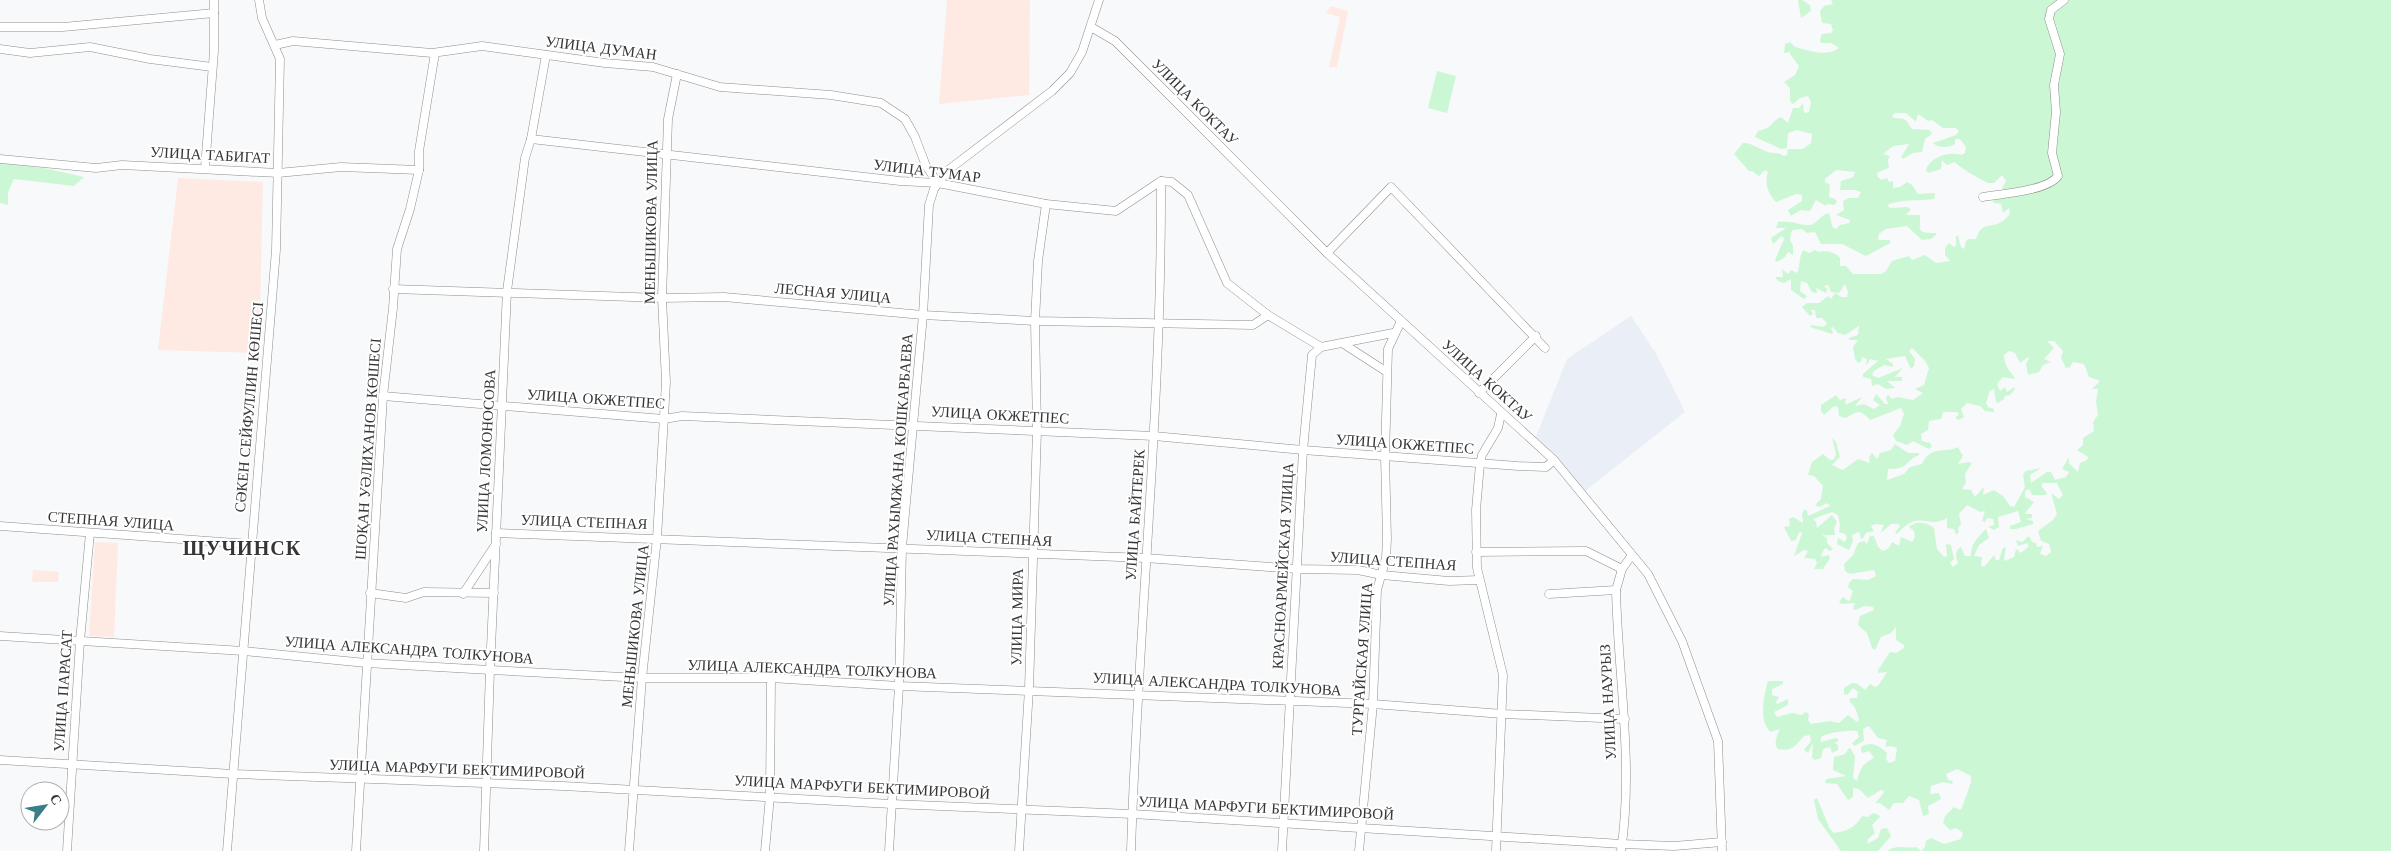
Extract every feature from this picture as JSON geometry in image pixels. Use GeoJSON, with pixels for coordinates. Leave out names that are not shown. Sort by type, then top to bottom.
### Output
{"type":"FeatureCollection","features":[{"type":"Feature","properties":{"kind":"street"},"geometry":{"type":"LineString","coordinates":[[205,168],[212,67],[214,0]]}},
{"type":"Feature","properties":{"kind":"street","name":"СӘКЕН СЕЙФУЛЛИН КӨШЕСІ"},"geometry":{"type":"LineString","coordinates":[[226,851],[244,651],[250,544],[276,250],[280,58],[262,18],[259,0]]}},
{"type":"Feature","properties":{"kind":"street"},"geometry":{"type":"LineString","coordinates":[[938,183],[947,171],[1052,91],[1070,73],[1078,63],[1100,0]]}},
{"type":"Feature","properties":{"kind":"street"},"geometry":{"type":"LineString","coordinates":[[1983,196],[2035,187],[2051,182],[2058,176],[2052,153],[2056,112],[2054,85],[2060,54],[2049,19],[2051,10],[2064,0]]}},
{"type":"Feature","properties":{"kind":"street"},"geometry":{"type":"LineString","coordinates":[[0,27],[63,27],[214,13]]}},
{"type":"Feature","properties":{"kind":"street","name":"УЛИЦА КОКТАУ"},"geometry":{"type":"LineString","coordinates":[[1091,27],[1115,41],[1327,253],[1501,414],[1554,460],[1632,555],[1658,590],[1682,641],[1712,721],[1719,749],[1722,851]]}},
{"type":"Feature","properties":{"kind":"street","name":"УЛИЦА ДУМАН"},"geometry":{"type":"LineString","coordinates":[[275,45],[293,41],[435,53],[482,46],[653,67],[720,87],[831,95],[881,103],[905,119],[916,137],[926,166],[938,183]]}},
{"type":"Feature","properties":{"kind":"street"},"geometry":{"type":"LineString","coordinates":[[0,49],[30,53],[90,47],[150,59],[212,67]]}},
{"type":"Feature","properties":{"kind":"street","name":"ШОҚАН УӘЛИХАНОВ КӨШЕСІ"},"geometry":{"type":"LineString","coordinates":[[356,851],[370,593],[383,396],[393,308],[393,289],[397,249],[410,209],[419,170],[419,151],[435,53]]}},
{"type":"Feature","properties":{"kind":"street","name":"УЛИЦА ЛОМОНОСОВА"},"geometry":{"type":"LineString","coordinates":[[484,851],[507,291],[525,158],[531,140],[546,55]]}},
{"type":"Feature","properties":{"kind":"street","name":"МЕНЬШИКОВА УЛИЦА"},"geometry":{"type":"LineString","coordinates":[[629,851],[642,678],[657,538],[666,382],[662,298],[666,154],[668,119],[677,74]]}},
{"type":"Feature","properties":{"kind":"street","name":"УЛИЦА ТУМАР"},"geometry":{"type":"LineString","coordinates":[[531,140],[900,181],[938,183],[1046,204],[1116,210],[1161,181]]}},
{"type":"Feature","properties":{"kind":"street","name":"УЛИЦА ТАБИГАТ"},"geometry":{"type":"LineString","coordinates":[[0,159],[96,168],[122,164],[278,173],[341,167],[419,170]]}},
{"type":"Feature","properties":{"kind":"street"},"geometry":{"type":"LineString","coordinates":[[1161,181],[1172,182],[1188,195],[1228,283],[1268,315],[1321,348],[1394,333]]}},
{"type":"Feature","properties":{"kind":"street","name":"УЛИЦА БАЙТЕРЕК"},"geometry":{"type":"LineString","coordinates":[[1131,851],[1145,558],[1154,436],[1159,322],[1161,181]]}},
{"type":"Feature","properties":{"kind":"street","name":"УЛИЦА РАХЫМЖАНА КОШКАРБАЕВА"},"geometry":{"type":"LineString","coordinates":[[889,851],[899,686],[902,547],[923,315],[929,205],[938,183]]}},
{"type":"Feature","properties":{"kind":"street"},"geometry":{"type":"LineString","coordinates":[[1327,253],[1391,187],[1536,336],[1545,348]]}},
{"type":"Feature","properties":{"kind":"street","name":"УЛИЦА МИРА"},"geometry":{"type":"LineString","coordinates":[[1019,851],[1029,689],[1037,430],[1035,322],[1038,261],[1046,204]]}},
{"type":"Feature","properties":{"kind":"street","name":"ЛЕСНАЯ УЛИЦА"},"geometry":{"type":"LineString","coordinates":[[393,289],[507,291],[662,298],[724,297],[923,315],[1035,322],[1253,324],[1268,315]]}},
{"type":"Feature","properties":{"kind":"street","name":"ТУРГАЙСКАЯ УЛИЦА"},"geometry":{"type":"LineString","coordinates":[[1359,851],[1373,704],[1377,590],[1386,558],[1385,456],[1388,349],[1400,321]]}},
{"type":"Feature","properties":{"kind":"street"},"geometry":{"type":"LineString","coordinates":[[1479,392],[1536,336]]}},
{"type":"Feature","properties":{"kind":"street"},"geometry":{"type":"LineString","coordinates":[[1342,343],[1387,372]]}},
{"type":"Feature","properties":{"kind":"street","name":"КРАСНОАРМЕЙСКАЯ УЛИЦА"},"geometry":{"type":"LineString","coordinates":[[1282,851],[1303,450],[1312,355],[1321,348]]}},
{"type":"Feature","properties":{"kind":"street","name":"УЛИЦА ОКЖЕТПЕС"},"geometry":{"type":"LineString","coordinates":[[383,396],[664,419],[682,416],[1154,436],[1480,464],[1546,467],[1554,460]]}},
{"type":"Feature","properties":{"kind":"street"},"geometry":{"type":"LineString","coordinates":[[1496,851],[1503,714],[1503,675],[1487,603],[1479,580],[1476,552],[1476,510],[1482,455],[1498,428],[1501,414]]}},
{"type":"Feature","properties":{"kind":"street","name":"СТЕПНАЯ УЛИЦА"},"geometry":{"type":"LineString","coordinates":[[0,526],[250,544]]}},
{"type":"Feature","properties":{"kind":"street","name":"УЛИЦА ПАРАСАТ"},"geometry":{"type":"LineString","coordinates":[[68,851],[80,640],[90,533]]}},
{"type":"Feature","properties":{"kind":"street","name":"УЛИЦА СТЕПНАЯ"},"geometry":{"type":"LineString","coordinates":[[496,533],[902,547],[1032,555],[1145,558],[1298,569],[1358,570],[1382,575],[1449,580],[1479,580]]}},
{"type":"Feature","properties":{"kind":"street"},"geometry":{"type":"LineString","coordinates":[[464,594],[496,544]]}},
{"type":"Feature","properties":{"kind":"street"},"geometry":{"type":"LineString","coordinates":[[1476,552],[1586,551],[1622,569]]}},
{"type":"Feature","properties":{"kind":"street","name":"УЛИЦА НАУРЫЗ"},"geometry":{"type":"LineString","coordinates":[[1621,847],[1624,824],[1625,718],[1616,590],[1622,569],[1632,555]]}},
{"type":"Feature","properties":{"kind":"street"},"geometry":{"type":"LineString","coordinates":[[1549,594],[1616,590]]}},
{"type":"Feature","properties":{"kind":"street"},"geometry":{"type":"LineString","coordinates":[[370,593],[406,598],[424,592],[494,593]]}},
{"type":"Feature","properties":{"kind":"street","name":"УЛИЦА АЛЕКСАНДРА ТОЛКУНОВА"},"geometry":{"type":"LineString","coordinates":[[0,636],[244,651],[366,663],[642,678],[771,678],[899,686],[1029,689],[1373,704],[1503,714],[1625,718]]}},
{"type":"Feature","properties":{"kind":"street"},"geometry":{"type":"LineString","coordinates":[[765,851],[770,796],[771,678]]}},
{"type":"Feature","properties":{"kind":"street","name":"УЛИЦА МАРФУГИ БЕКТИМИРОВОЙ"},"geometry":{"type":"LineString","coordinates":[[0,760],[233,774],[487,783],[770,796],[892,804],[1132,814],[1497,835],[1621,847],[1674,846],[1722,842]]}},
{"type":"Feature","properties":{"kind":"shaded area"},"geometry":{"type":"Polygon","coordinates":[[[947,0],[1030,0],[1029,95],[939,104],[947,0]]]}},
{"type":"Feature","properties":{"kind":"shaded area"},"geometry":{"type":"Polygon","coordinates":[[[1331,6],[1348,11],[1337,67],[1329,67],[1340,17],[1326,13],[1331,6]]]}},
{"type":"Feature","properties":{"kind":"shaded area"},"geometry":{"type":"Polygon","coordinates":[[[178,178],[263,182],[259,353],[158,350],[178,178]]]}},
{"type":"Feature","properties":{"kind":"shaded area"},"geometry":{"type":"Polygon","coordinates":[[[1631,316],[1655,352],[1685,412],[1585,491],[1556,458],[1535,439],[1567,359],[1631,316]]]}},
{"type":"Feature","properties":{"kind":"shaded area"},"geometry":{"type":"Polygon","coordinates":[[[95,542],[118,543],[114,637],[89,636],[95,542]]]}},
{"type":"Feature","properties":{"kind":"shaded area"},"geometry":{"type":"Polygon","coordinates":[[[33,570],[59,572],[58,582],[32,582],[33,570]]]}},
{"type":"Feature","properties":{"kind":"green space"},"geometry":{"type":"Polygon","coordinates":[[[1798,0],[1802,0],[1810,5],[1811,11],[1801,18],[1798,0]]]}},
{"type":"Feature","properties":{"kind":"green space"},"geometry":{"type":"Polygon","coordinates":[[[1831,0],[2391,0],[2391,851],[1921,851],[1925,847],[1926,841],[1931,838],[1944,844],[1961,839],[1963,833],[1956,828],[1950,830],[1943,823],[1945,816],[1954,807],[1960,810],[1962,808],[1971,782],[1971,776],[1957,769],[1946,774],[1948,780],[1953,781],[1952,784],[1943,782],[1931,786],[1930,794],[1939,793],[1941,799],[1928,806],[1929,814],[1923,816],[1919,800],[1909,796],[1903,803],[1894,803],[1889,810],[1880,803],[1875,803],[1884,791],[1881,790],[1868,798],[1859,789],[1853,788],[1853,797],[1848,800],[1837,784],[1825,783],[1826,779],[1846,776],[1833,770],[1834,757],[1845,754],[1849,748],[1855,757],[1853,778],[1857,781],[1862,767],[1874,758],[1869,751],[1863,753],[1861,747],[1868,744],[1875,745],[1887,753],[1886,759],[1889,763],[1895,761],[1897,748],[1885,747],[1887,740],[1878,738],[1869,726],[1863,729],[1864,741],[1854,746],[1852,743],[1859,737],[1857,731],[1839,732],[1821,737],[1821,742],[1836,738],[1839,740],[1835,743],[1838,745],[1838,750],[1832,753],[1830,747],[1823,749],[1821,758],[1815,760],[1812,758],[1813,743],[1808,753],[1804,750],[1811,741],[1810,735],[1804,736],[1790,749],[1778,749],[1776,742],[1780,729],[1771,732],[1764,722],[1763,716],[1768,681],[1783,681],[1783,684],[1772,689],[1772,695],[1779,697],[1776,702],[1777,704],[1788,699],[1788,705],[1774,712],[1777,717],[1792,713],[1801,715],[1806,712],[1809,714],[1808,720],[1811,724],[1830,721],[1839,723],[1848,715],[1857,722],[1859,719],[1855,708],[1849,700],[1857,698],[1858,692],[1853,688],[1847,695],[1844,694],[1844,688],[1852,683],[1858,684],[1865,690],[1870,684],[1875,687],[1878,686],[1887,672],[1878,673],[1878,670],[1890,652],[1896,653],[1904,648],[1904,645],[1896,640],[1896,627],[1891,633],[1881,637],[1875,650],[1872,648],[1867,633],[1858,625],[1860,616],[1874,610],[1873,607],[1864,606],[1856,610],[1853,609],[1855,603],[1841,604],[1839,602],[1843,597],[1848,601],[1850,600],[1853,591],[1848,587],[1853,579],[1868,580],[1876,576],[1874,570],[1850,574],[1845,571],[1844,564],[1853,555],[1858,543],[1864,541],[1867,544],[1870,536],[1874,536],[1878,547],[1883,551],[1889,548],[1892,542],[1899,546],[1901,537],[1912,542],[1915,537],[1914,531],[1909,527],[1915,523],[1921,523],[1928,524],[1934,528],[1937,549],[1944,557],[1947,556],[1946,544],[1951,545],[1954,559],[1950,563],[1953,567],[1958,563],[1957,550],[1961,547],[1965,556],[1971,556],[1973,545],[1986,529],[1989,538],[1979,545],[1974,556],[1982,557],[1981,565],[1984,567],[1994,555],[1996,560],[1999,560],[2003,548],[2006,547],[2005,561],[2014,557],[2016,549],[2021,553],[2028,547],[2028,543],[2018,546],[2016,540],[2022,542],[2029,536],[2032,542],[2036,543],[2037,547],[2043,546],[2040,554],[2046,556],[2051,552],[2049,544],[2041,541],[2038,531],[2053,520],[2057,514],[2051,493],[2059,499],[2063,495],[2057,483],[2042,483],[2042,487],[2047,493],[2046,495],[2032,495],[2029,489],[2025,491],[2025,497],[2034,502],[2025,513],[2032,514],[2032,518],[2026,519],[2033,521],[2033,524],[2016,529],[2010,529],[2010,526],[2021,522],[2018,511],[1998,517],[1999,527],[1994,530],[1988,527],[1994,525],[1993,519],[1987,518],[1985,522],[1982,521],[1985,511],[1980,512],[1967,505],[1959,514],[1961,524],[1956,535],[1954,529],[1947,528],[1947,518],[1934,522],[1912,522],[1897,534],[1895,533],[1900,526],[1898,524],[1891,524],[1882,532],[1884,525],[1875,524],[1871,526],[1874,531],[1866,533],[1861,539],[1859,532],[1852,535],[1853,541],[1849,550],[1837,544],[1838,538],[1845,542],[1847,538],[1845,534],[1839,532],[1838,515],[1832,512],[1813,519],[1816,522],[1817,528],[1832,515],[1837,522],[1834,528],[1835,535],[1822,535],[1827,538],[1827,543],[1833,549],[1830,551],[1825,548],[1821,555],[1822,557],[1828,555],[1830,558],[1823,569],[1814,569],[1817,563],[1815,559],[1804,558],[1808,551],[1804,550],[1794,556],[1802,533],[1799,532],[1796,540],[1791,541],[1784,527],[1790,526],[1789,519],[1793,517],[1803,523],[1802,514],[1804,510],[1807,510],[1808,516],[1830,506],[1827,503],[1819,507],[1815,505],[1821,499],[1823,486],[1814,476],[1808,475],[1812,462],[1823,454],[1830,460],[1834,459],[1836,454],[1832,438],[1836,442],[1840,457],[1832,465],[1843,470],[1858,459],[1870,463],[1869,457],[1872,453],[1877,459],[1880,453],[1891,450],[1895,444],[1908,453],[1919,453],[1919,455],[1900,468],[1888,469],[1887,480],[1904,474],[1910,467],[1922,464],[1934,452],[1958,447],[1963,456],[1958,464],[1972,463],[1965,474],[1966,482],[1962,489],[1971,490],[1975,497],[1984,487],[1983,495],[1994,490],[2003,496],[2010,506],[2014,507],[2025,487],[2023,474],[2026,471],[2041,468],[2030,475],[2031,483],[2047,472],[2051,472],[2055,480],[2066,477],[2069,472],[2062,469],[2069,457],[2069,463],[2078,472],[2080,463],[2087,460],[2088,457],[2077,450],[2083,445],[2083,438],[2094,431],[2093,422],[2098,415],[2096,402],[2098,389],[2092,389],[2100,381],[2089,377],[2084,364],[2073,362],[2070,367],[2066,368],[2061,358],[2063,351],[2054,341],[2047,341],[2054,348],[2044,359],[2051,362],[2043,365],[2039,372],[2028,375],[2026,364],[2028,357],[2020,363],[2015,353],[2009,351],[2004,355],[2007,367],[2015,379],[2003,377],[1997,384],[2000,391],[2005,387],[2007,392],[2014,387],[2015,389],[1998,403],[1996,402],[1994,389],[1990,391],[1986,403],[1988,407],[1994,409],[1994,412],[1985,411],[1980,406],[1967,403],[1961,409],[1964,417],[1959,420],[1955,418],[1959,414],[1957,412],[1943,412],[1941,419],[1929,421],[1928,430],[1921,434],[1922,441],[1930,443],[1932,446],[1929,449],[1913,441],[1907,445],[1896,441],[1893,435],[1900,426],[1904,414],[1901,408],[1870,420],[1864,414],[1858,412],[1846,418],[1839,416],[1838,407],[1834,406],[1824,415],[1821,411],[1821,405],[1836,395],[1840,400],[1846,398],[1845,403],[1847,404],[1862,397],[1855,406],[1864,404],[1874,409],[1880,405],[1873,400],[1876,394],[1885,404],[1888,404],[1886,398],[1888,395],[1892,399],[1898,397],[1913,400],[1923,393],[1915,389],[1924,385],[1929,368],[1912,348],[1909,351],[1915,359],[1914,366],[1911,369],[1905,356],[1886,359],[1893,364],[1893,367],[1884,365],[1874,371],[1872,375],[1878,378],[1903,368],[1895,377],[1902,377],[1902,381],[1887,381],[1895,388],[1886,389],[1878,384],[1872,386],[1871,379],[1863,377],[1863,374],[1878,361],[1870,359],[1866,366],[1867,359],[1862,357],[1861,362],[1858,363],[1855,359],[1853,347],[1858,340],[1849,340],[1849,338],[1858,335],[1859,326],[1845,335],[1838,333],[1833,327],[1831,328],[1832,334],[1810,327],[1811,325],[1824,327],[1827,323],[1822,318],[1816,318],[1815,310],[1811,310],[1813,314],[1810,316],[1802,307],[1807,303],[1819,303],[1828,296],[1831,299],[1835,293],[1841,297],[1847,297],[1848,292],[1845,284],[1839,293],[1831,292],[1828,285],[1824,286],[1827,289],[1826,293],[1816,288],[1817,293],[1815,293],[1811,291],[1807,283],[1801,281],[1800,291],[1807,296],[1804,299],[1791,290],[1791,279],[1784,283],[1778,281],[1775,277],[1783,277],[1782,269],[1788,274],[1791,270],[1797,273],[1804,250],[1809,253],[1815,250],[1833,253],[1840,258],[1840,266],[1846,266],[1853,274],[1881,274],[1886,271],[1892,261],[1909,256],[1912,260],[1925,255],[1936,263],[1950,261],[1945,255],[1945,248],[1949,243],[1954,247],[1956,246],[1956,236],[1958,236],[1961,247],[1964,249],[1966,241],[1976,239],[1978,233],[1983,228],[1997,224],[2010,214],[2009,208],[2003,213],[2001,204],[1994,203],[1992,199],[2008,192],[2002,188],[2006,181],[2002,175],[1994,183],[1988,183],[1955,162],[1947,165],[1942,160],[1941,169],[1928,173],[1926,170],[1928,165],[1936,158],[1965,153],[1966,147],[1960,139],[1955,139],[1955,144],[1947,147],[1941,147],[1933,143],[1956,135],[1959,131],[1956,128],[1943,128],[1932,120],[1928,121],[1918,114],[1916,122],[1906,113],[1895,113],[1892,116],[1894,118],[1906,120],[1912,129],[1930,130],[1932,134],[1925,139],[1922,152],[1913,153],[1903,159],[1901,157],[1909,144],[1893,146],[1883,154],[1890,156],[1888,160],[1889,168],[1878,172],[1877,176],[1881,180],[1887,178],[1889,182],[1893,181],[1893,188],[1900,187],[1907,182],[1912,185],[1918,194],[1935,193],[1934,199],[1904,201],[1887,205],[1890,208],[1908,207],[1911,210],[1906,214],[1920,215],[1920,230],[1936,233],[1936,235],[1931,239],[1922,240],[1907,226],[1886,229],[1879,234],[1878,240],[1890,240],[1890,243],[1866,256],[1842,244],[1821,244],[1815,232],[1807,233],[1802,229],[1793,230],[1790,240],[1793,246],[1793,255],[1788,252],[1785,257],[1777,262],[1775,260],[1784,239],[1782,236],[1773,244],[1771,238],[1786,228],[1776,228],[1778,222],[1810,225],[1829,213],[1833,228],[1836,229],[1840,225],[1849,223],[1850,220],[1836,215],[1844,210],[1843,201],[1849,198],[1858,198],[1861,192],[1840,190],[1841,181],[1853,177],[1855,172],[1836,170],[1825,179],[1825,182],[1830,185],[1829,197],[1837,202],[1834,205],[1828,204],[1826,206],[1816,200],[1810,211],[1801,210],[1791,216],[1788,210],[1802,201],[1802,195],[1796,194],[1776,202],[1768,188],[1766,180],[1768,172],[1765,170],[1759,176],[1749,171],[1734,154],[1743,143],[1784,156],[1787,155],[1788,149],[1803,149],[1811,143],[1812,134],[1797,130],[1788,133],[1787,148],[1781,149],[1755,137],[1758,131],[1767,128],[1781,117],[1788,123],[1793,108],[1799,108],[1803,103],[1804,113],[1809,112],[1811,102],[1808,96],[1800,98],[1793,104],[1790,101],[1790,88],[1784,82],[1795,75],[1799,66],[1790,52],[1784,53],[1785,44],[1790,42],[1795,47],[1823,53],[1839,48],[1831,43],[1821,43],[1820,40],[1822,34],[1831,33],[1833,30],[1831,24],[1822,23],[1820,11],[1824,6],[1833,4],[1831,0]]]}},
{"type":"Feature","properties":{"kind":"green space"},"geometry":{"type":"Polygon","coordinates":[[[1437,71],[1456,76],[1447,113],[1428,108],[1437,71]]]}},
{"type":"Feature","properties":{"kind":"green space"},"geometry":{"type":"Polygon","coordinates":[[[0,163],[44,168],[84,177],[74,186],[14,179],[8,192],[8,205],[0,203],[0,163]]]}},
{"type":"Feature","properties":{"kind":"green space"},"geometry":{"type":"Polygon","coordinates":[[[1817,798],[1830,829],[1834,833],[1850,828],[1862,816],[1868,817],[1873,813],[1880,817],[1872,825],[1875,833],[1868,839],[1867,844],[1878,838],[1881,829],[1887,828],[1891,836],[1878,851],[1841,851],[1818,819],[1814,800],[1817,798]]]}},
{"type":"Feature","properties":{"kind":"green space"},"geometry":{"type":"Polygon","coordinates":[[[1898,847],[1916,847],[1921,851],[1887,851],[1898,847]]]}},
{"type":"Feature","properties":{"kind":"district","name":"ЩУЧИНСК"},"geometry":{"type":"Point","coordinates":[242,548]}}]}
